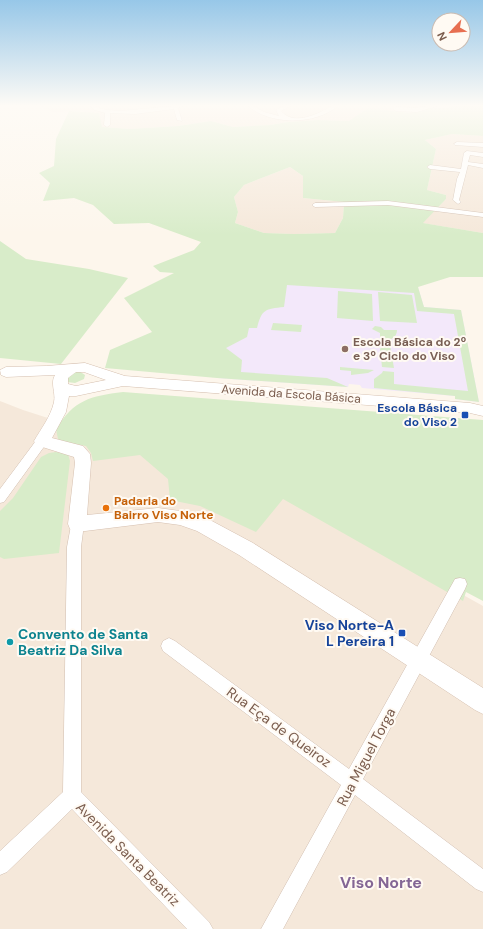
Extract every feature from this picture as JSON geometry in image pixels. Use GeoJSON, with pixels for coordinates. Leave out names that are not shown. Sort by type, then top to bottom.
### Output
{"type":"FeatureCollection","features":[{"type":"Feature","properties":{"kind":"street"},"geometry":{"type":"LineString","coordinates":[[456,210],[458,202],[456,200],[460,179],[463,175],[466,153],[483,155]]}},
{"type":"Feature","properties":{"kind":"street"},"geometry":{"type":"LineString","coordinates":[[465,164],[483,166]]}},
{"type":"Feature","properties":{"kind":"street"},"geometry":{"type":"LineString","coordinates":[[430,167],[463,175]]}},
{"type":"Feature","properties":{"kind":"street"},"geometry":{"type":"LineString","coordinates":[[315,205],[388,203],[456,210],[483,215]]}},
{"type":"Feature","properties":{"kind":"street","name":"Avenida da Escola Básica"},"geometry":{"type":"LineString","coordinates":[[3,371],[85,367],[123,381]]}},
{"type":"Feature","properties":{"kind":"street"},"geometry":{"type":"LineString","coordinates":[[59,412],[63,396],[60,380],[64,373],[74,368]]}},
{"type":"Feature","properties":{"kind":"street"},"geometry":{"type":"LineString","coordinates":[[0,498],[42,441],[59,412],[69,400],[97,382],[98,374],[95,370]]}},
{"type":"Feature","properties":{"kind":"street","name":"Avenida da Escola Básica"},"geometry":{"type":"LineString","coordinates":[[3,371],[35,376],[61,385],[70,391],[123,381],[470,408],[483,411]]}},
{"type":"Feature","properties":{"kind":"street","name":"Avenida Santa Beatriz"},"geometry":{"type":"LineString","coordinates":[[42,441],[78,450],[82,454],[83,463],[74,547],[72,796],[202,929]]}},
{"type":"Feature","properties":{"kind":"street"},"geometry":{"type":"LineString","coordinates":[[77,524],[158,515],[180,518],[203,525],[246,549],[483,702]]}},
{"type":"Feature","properties":{"kind":"street","name":"Rua Miguel Torga"},"geometry":{"type":"LineString","coordinates":[[272,929],[460,584]]}},
{"type":"Feature","properties":{"kind":"street","name":"Rua Eça de Queiroz"},"geometry":{"type":"LineString","coordinates":[[169,646],[352,782],[483,882]]}},
{"type":"Feature","properties":{"kind":"street"},"geometry":{"type":"LineString","coordinates":[[0,865],[72,796]]}},
{"type":"Feature","properties":{"kind":"shaded area"},"geometry":{"type":"Polygon","coordinates":[[[483,148],[483,233],[422,223],[446,199],[446,195],[427,190],[436,149],[483,148]]]}},
{"type":"Feature","properties":{"kind":"shaded area"},"geometry":{"type":"Polygon","coordinates":[[[290,167],[303,176],[303,198],[344,202],[343,218],[335,233],[264,233],[235,223],[238,212],[234,197],[244,185],[290,167]]]}},
{"type":"Feature","properties":{"kind":"shaded area","name":"Escola Básica do 2º e 3º Ciclo do Viso"},"geometry":{"type":"Polygon","coordinates":[[[275,280],[418,287],[424,307],[461,310],[479,402],[455,399],[455,396],[362,388],[360,385],[349,384],[348,387],[217,378],[223,339],[250,306],[275,280]]]}},
{"type":"Feature","properties":{"kind":"shaded area"},"geometry":{"type":"Polygon","coordinates":[[[0,401],[23,410],[279,492],[483,606],[483,929],[0,929],[0,401]]]}},
{"type":"Feature","properties":{"kind":"green space"},"geometry":{"type":"Polygon","coordinates":[[[55,148],[435,148],[427,190],[446,195],[446,199],[423,223],[483,233],[483,277],[450,277],[418,287],[424,307],[461,310],[479,402],[455,399],[455,396],[374,388],[374,379],[383,371],[394,372],[394,384],[468,391],[454,314],[417,311],[414,293],[287,285],[284,307],[272,308],[265,311],[257,328],[249,328],[247,337],[226,348],[242,360],[241,372],[327,378],[348,387],[217,378],[105,368],[110,350],[152,332],[124,298],[174,273],[160,272],[153,266],[194,250],[201,242],[149,223],[114,224],[93,205],[74,198],[43,201],[50,183],[39,173],[54,166],[55,148]],[[290,167],[244,185],[234,197],[238,212],[235,223],[264,233],[335,233],[343,218],[344,202],[303,198],[303,176],[290,167]]]}},
{"type":"Feature","properties":{"kind":"green space"},"geometry":{"type":"Polygon","coordinates":[[[0,241],[26,259],[89,269],[128,278],[61,364],[0,358],[0,241]]]}},
{"type":"Feature","properties":{"kind":"green space"},"geometry":{"type":"Polygon","coordinates":[[[338,291],[372,294],[373,321],[337,318],[338,291]]]}},
{"type":"Feature","properties":{"kind":"green space"},"geometry":{"type":"Polygon","coordinates":[[[378,292],[412,295],[417,323],[380,321],[378,292]]]}},
{"type":"Feature","properties":{"kind":"green space"},"geometry":{"type":"Polygon","coordinates":[[[273,323],[302,325],[301,332],[271,330],[273,323]]]}},
{"type":"Feature","properties":{"kind":"green space"},"geometry":{"type":"Polygon","coordinates":[[[375,326],[381,327],[384,330],[397,330],[397,333],[393,338],[383,341],[380,338],[380,333],[372,329],[375,326]]]}},
{"type":"Feature","properties":{"kind":"green space"},"geometry":{"type":"Polygon","coordinates":[[[383,345],[390,345],[394,368],[382,367],[380,349],[383,345]]]}},
{"type":"Feature","properties":{"kind":"green space"},"geometry":{"type":"Polygon","coordinates":[[[340,367],[374,370],[368,373],[351,375],[351,371],[340,370],[340,367]]]}},
{"type":"Feature","properties":{"kind":"green space"},"geometry":{"type":"Polygon","coordinates":[[[79,371],[85,375],[84,379],[75,383],[67,382],[66,376],[70,373],[79,371]]]}},
{"type":"Feature","properties":{"kind":"green space"},"geometry":{"type":"Polygon","coordinates":[[[123,392],[483,420],[483,601],[466,592],[463,601],[283,499],[256,532],[200,506],[170,500],[168,479],[140,455],[93,461],[91,453],[86,446],[64,442],[58,439],[56,429],[69,412],[76,406],[84,401],[101,395],[123,392]]]}},
{"type":"Feature","properties":{"kind":"green space"},"geometry":{"type":"Polygon","coordinates":[[[56,452],[68,454],[70,461],[59,553],[4,559],[0,557],[0,511],[13,498],[41,457],[49,453],[56,452]]]}},
{"type":"Feature","properties":{"kind":"place","name":"Escola Básica do 2º e 3º Ciclo do Viso"},"geometry":{"type":"Point","coordinates":[345,349]}},
{"type":"Feature","properties":{"kind":"place","name":"Escola Básica do Viso 2"},"geometry":{"type":"Point","coordinates":[465,415]}},
{"type":"Feature","properties":{"kind":"place","name":"Padaria do Bairro Viso Norte"},"geometry":{"type":"Point","coordinates":[106,508]}},
{"type":"Feature","properties":{"kind":"place","name":"Viso Norte-A L Pereira 1"},"geometry":{"type":"Point","coordinates":[402,633]}},
{"type":"Feature","properties":{"kind":"place","name":"Convento de Santa Beatriz Da Silva"},"geometry":{"type":"Point","coordinates":[10,642]}},
{"type":"Feature","properties":{"kind":"district","name":"Viso Norte"},"geometry":{"type":"Point","coordinates":[381,882]}}]}
